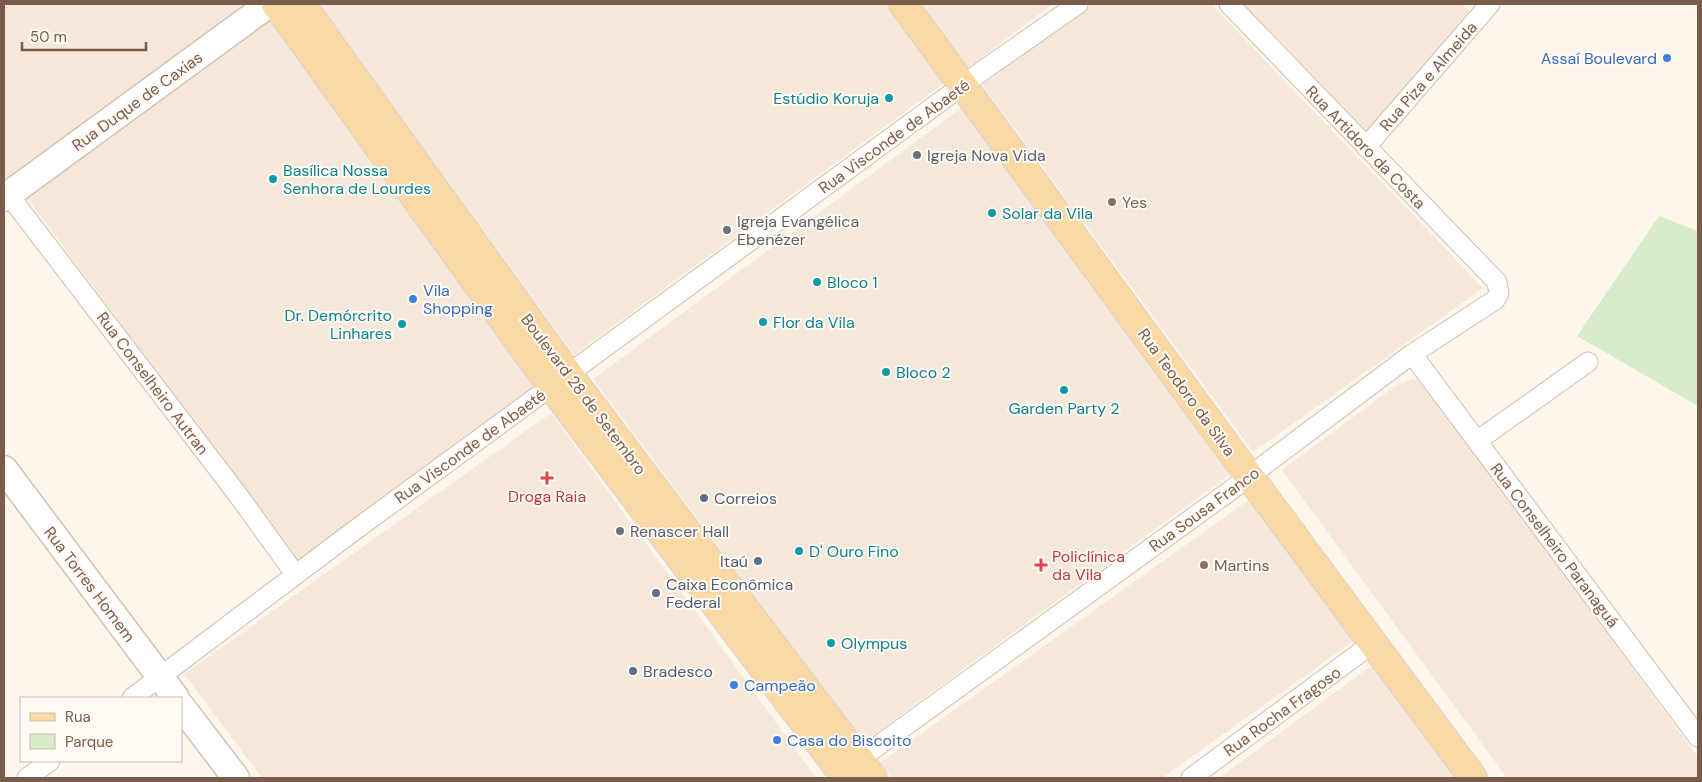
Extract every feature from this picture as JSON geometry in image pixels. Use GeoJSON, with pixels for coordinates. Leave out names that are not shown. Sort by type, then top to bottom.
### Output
{"type":"FeatureCollection","features":[{"type":"Feature","properties":{"kind":"main road","name":"Boulevard 28 de Setembro"},"geometry":{"type":"LineString","coordinates":[[276,4],[560,380],[851,773]]}},
{"type":"Feature","properties":{"kind":"main road","name":"Boulevard 28 de Setembro"},"geometry":{"type":"LineString","coordinates":[[301,4],[560,380]]}},
{"type":"Feature","properties":{"kind":"main road","name":"Rua Teodoro da Silva"},"geometry":{"type":"LineString","coordinates":[[903,4],[1473,778]]}},
{"type":"Feature","properties":{"kind":"street","name":"Rua Duque de Caxias"},"geometry":{"type":"LineString","coordinates":[[6,196],[269,4]]}},
{"type":"Feature","properties":{"kind":"street","name":"Rua Visconde de Abaeté"},"geometry":{"type":"LineString","coordinates":[[133,697],[295,574],[1078,4]]}},
{"type":"Feature","properties":{"kind":"street","name":"Rua Artidoro da Costa"},"geometry":{"type":"LineString","coordinates":[[1229,4],[1497,282],[1499,292]]}},
{"type":"Feature","properties":{"kind":"street","name":"Rua Piza e Almeida"},"geometry":{"type":"LineString","coordinates":[[1366,147],[1490,4]]}},
{"type":"Feature","properties":{"kind":"street","name":"Rua Conselheiro Autran"},"geometry":{"type":"LineString","coordinates":[[6,196],[238,496],[295,574]]}},
{"type":"Feature","properties":{"kind":"street","name":"Rua Sousa Franco"},"geometry":{"type":"LineString","coordinates":[[851,773],[1412,354],[1495,300],[1499,292]]}},
{"type":"Feature","properties":{"kind":"street","name":"Rua Conselheiro Paranaguá"},"geometry":{"type":"LineString","coordinates":[[1412,354],[1698,737]]}},
{"type":"Feature","properties":{"kind":"street"},"geometry":{"type":"LineString","coordinates":[[1477,441],[1588,362]]}},
{"type":"Feature","properties":{"kind":"street","name":"Rua Torres Homem"},"geometry":{"type":"LineString","coordinates":[[4,469],[175,697]]}},
{"type":"Feature","properties":{"kind":"street","name":"Rua Rocha Fragoso"},"geometry":{"type":"LineString","coordinates":[[1190,778],[1374,644]]}},
{"type":"Feature","properties":{"kind":"street"},"geometry":{"type":"LineString","coordinates":[[182,707],[236,778]]}},
{"type":"Feature","properties":{"kind":"street"},"geometry":{"type":"LineString","coordinates":[[27,778],[49,762]]}},
{"type":"Feature","properties":{"kind":"shaded area"},"geometry":{"type":"Polygon","coordinates":[[[4,4],[255,4],[4,183],[4,4]]]}},
{"type":"Feature","properties":{"kind":"shaded area"},"geometry":{"type":"Polygon","coordinates":[[[319,4],[886,4],[944,83],[574,355],[319,4]]]}},
{"type":"Feature","properties":{"kind":"shaded area"},"geometry":{"type":"Polygon","coordinates":[[[920,4],[1053,4],[968,68],[920,4]]]}},
{"type":"Feature","properties":{"kind":"shaded area"},"geometry":{"type":"Polygon","coordinates":[[[1092,4],[1211,4],[1483,288],[1253,452],[982,85],[1092,4]]]}},
{"type":"Feature","properties":{"kind":"shaded area"},"geometry":{"type":"Polygon","coordinates":[[[1241,4],[1461,4],[1470,11],[1366,135],[1241,4]]]}},
{"type":"Feature","properties":{"kind":"shaded area"},"geometry":{"type":"Polygon","coordinates":[[[272,18],[534,389],[298,562],[27,198],[272,18]]]}},
{"type":"Feature","properties":{"kind":"shaded area"},"geometry":{"type":"Polygon","coordinates":[[[964,106],[1229,475],[864,742],[593,379],[964,106]]]}},
{"type":"Feature","properties":{"kind":"shaded area"},"geometry":{"type":"Polygon","coordinates":[[[1411,379],[1421,380],[1698,757],[1698,778],[1507,778],[1282,470],[1399,383],[1403,384],[1411,379]]]}},
{"type":"Feature","properties":{"kind":"shaded area"},"geometry":{"type":"Polygon","coordinates":[[[551,413],[815,776],[812,778],[262,778],[184,674],[551,413]]]}},
{"type":"Feature","properties":{"kind":"shaded area"},"geometry":{"type":"Polygon","coordinates":[[[1250,499],[1355,640],[1162,778],[892,778],[880,763],[1250,499]]]}},
{"type":"Feature","properties":{"kind":"shaded area"},"geometry":{"type":"Polygon","coordinates":[[[1371,666],[1454,778],[1219,778],[1371,666]]]}},
{"type":"Feature","properties":{"kind":"green space"},"geometry":{"type":"Polygon","coordinates":[[[1659,216],[1698,231],[1698,406],[1577,336],[1659,216]]]}},
{"type":"Feature","properties":{"kind":"place","name":"Assaí Boulevard"},"geometry":{"type":"Point","coordinates":[1667,58]}},
{"type":"Feature","properties":{"kind":"place","name":"Estúdio Koruja"},"geometry":{"type":"Point","coordinates":[889,98]}},
{"type":"Feature","properties":{"kind":"place","name":"Igreja Nova Vida"},"geometry":{"type":"Point","coordinates":[917,155]}},
{"type":"Feature","properties":{"kind":"place","name":"Basílica Nossa Senhora de Lourdes"},"geometry":{"type":"Point","coordinates":[273,179]}},
{"type":"Feature","properties":{"kind":"place","name":"Yes"},"geometry":{"type":"Point","coordinates":[1112,202]}},
{"type":"Feature","properties":{"kind":"place","name":"Solar da Vila"},"geometry":{"type":"Point","coordinates":[992,213]}},
{"type":"Feature","properties":{"kind":"place","name":"Igreja Evangélica Ebenézer"},"geometry":{"type":"Point","coordinates":[727,230]}},
{"type":"Feature","properties":{"kind":"place","name":"Bloco 1"},"geometry":{"type":"Point","coordinates":[817,282]}},
{"type":"Feature","properties":{"kind":"place","name":"Vila Shopping"},"geometry":{"type":"Point","coordinates":[413,299]}},
{"type":"Feature","properties":{"kind":"place","name":"Flor da Vila"},"geometry":{"type":"Point","coordinates":[763,322]}},
{"type":"Feature","properties":{"kind":"place","name":"Dr. Demórcrito Linhares"},"geometry":{"type":"Point","coordinates":[402,324]}},
{"type":"Feature","properties":{"kind":"place","name":"Bloco 2"},"geometry":{"type":"Point","coordinates":[886,372]}},
{"type":"Feature","properties":{"kind":"place","name":"Garden Party 2"},"geometry":{"type":"Point","coordinates":[1064,390]}},
{"type":"Feature","properties":{"kind":"place","name":"Droga Raia"},"geometry":{"type":"Point","coordinates":[547,478]}},
{"type":"Feature","properties":{"kind":"place","name":"Correios"},"geometry":{"type":"Point","coordinates":[704,498]}},
{"type":"Feature","properties":{"kind":"place","name":"Renascer Hall"},"geometry":{"type":"Point","coordinates":[620,531]}},
{"type":"Feature","properties":{"kind":"place","name":"D' Ouro Fino"},"geometry":{"type":"Point","coordinates":[799,551]}},
{"type":"Feature","properties":{"kind":"place","name":"Itaú"},"geometry":{"type":"Point","coordinates":[758,561]}},
{"type":"Feature","properties":{"kind":"place","name":"Policlínica da Vila"},"geometry":{"type":"Point","coordinates":[1041,565]}},
{"type":"Feature","properties":{"kind":"place","name":"Martins"},"geometry":{"type":"Point","coordinates":[1204,565]}},
{"type":"Feature","properties":{"kind":"place","name":"Caixa Econômica Federal"},"geometry":{"type":"Point","coordinates":[656,593]}},
{"type":"Feature","properties":{"kind":"place","name":"Olympus"},"geometry":{"type":"Point","coordinates":[831,643]}},
{"type":"Feature","properties":{"kind":"place","name":"Bradesco"},"geometry":{"type":"Point","coordinates":[633,671]}},
{"type":"Feature","properties":{"kind":"place","name":"Campeão"},"geometry":{"type":"Point","coordinates":[734,685]}},
{"type":"Feature","properties":{"kind":"place","name":"Casa do Biscoito"},"geometry":{"type":"Point","coordinates":[777,740]}}]}
